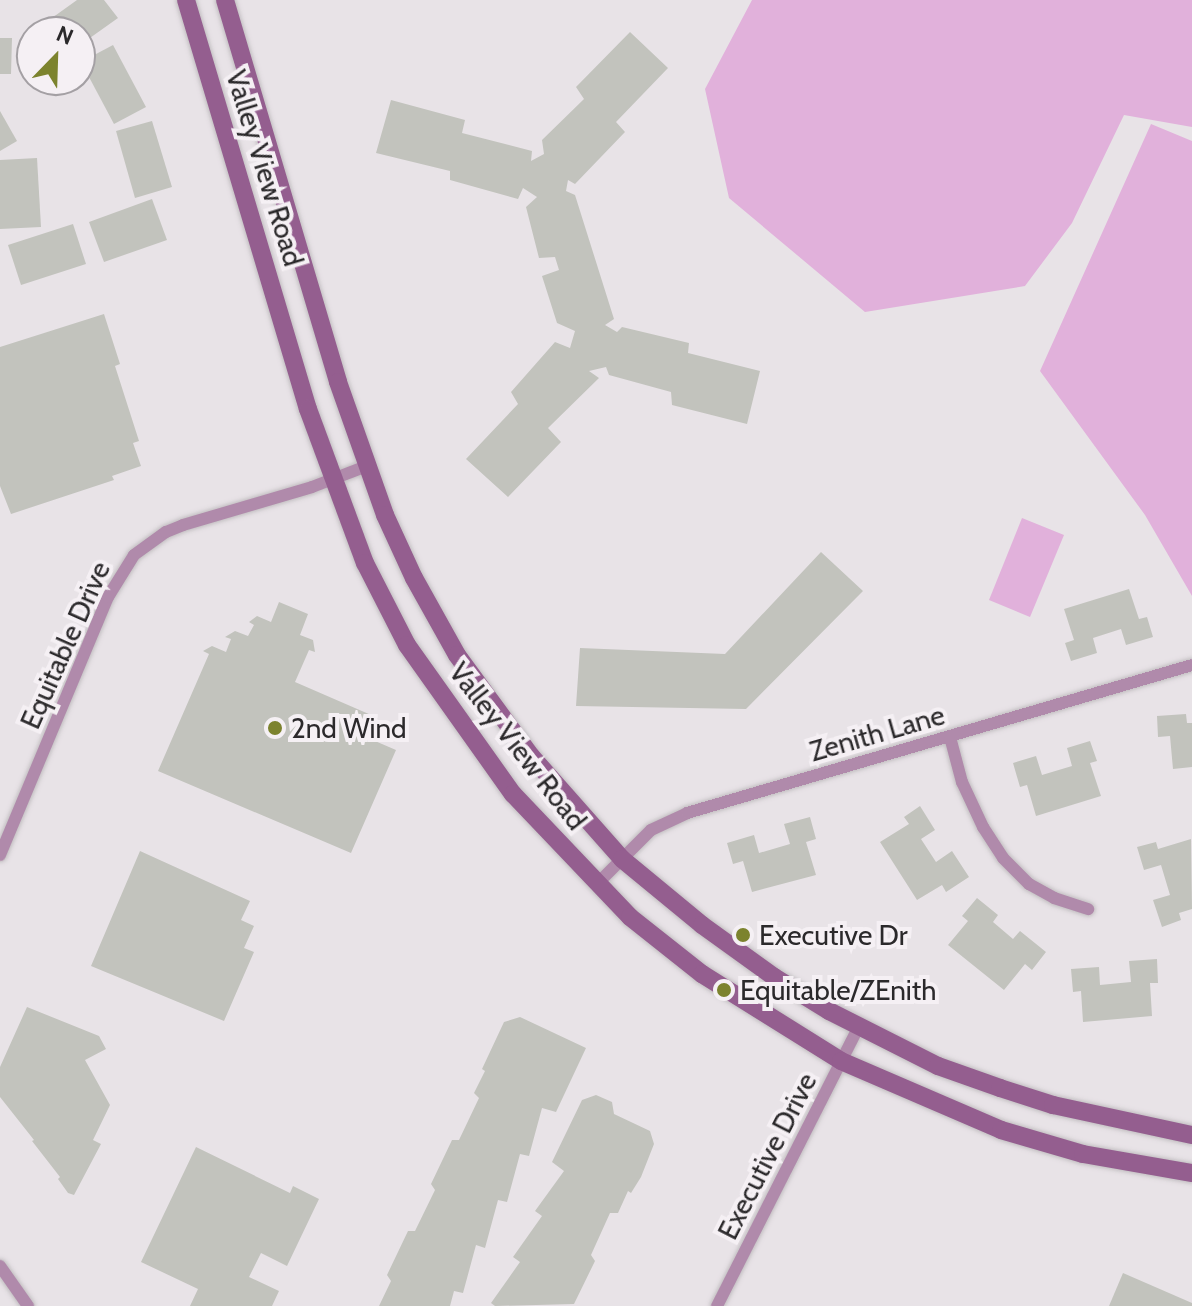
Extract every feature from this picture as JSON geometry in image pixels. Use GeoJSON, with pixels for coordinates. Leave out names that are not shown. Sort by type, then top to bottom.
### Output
{"type":"FeatureCollection","features":[{"type":"Feature","properties":{"kind":"main road","name":"Valley View Road"},"geometry":{"type":"LineString","coordinates":[[186,0],[308,409],[365,563],[407,645],[513,794],[630,917],[702,974],[841,1061],[1001,1130],[1083,1154],[1192,1173]]}},
{"type":"Feature","properties":{"kind":"main road","name":"Valley View Road"},"geometry":{"type":"LineString","coordinates":[[225,0],[338,382],[367,466],[414,578],[457,655],[531,756],[622,859],[702,925],[774,977],[859,1026],[938,1066],[1000,1088],[1053,1105],[1192,1135]]}},
{"type":"Feature","properties":{"kind":"street","name":"Equitable Drive"},"geometry":{"type":"LineString","coordinates":[[0,855],[108,597],[134,555],[166,532],[183,525],[367,466]]}},
{"type":"Feature","properties":{"kind":"street","name":"Zenith Lane"},"geometry":{"type":"LineString","coordinates":[[597,884],[651,830],[687,813],[1192,665]]}},
{"type":"Feature","properties":{"kind":"street"},"geometry":{"type":"LineString","coordinates":[[950,737],[962,782],[983,827],[1003,858],[1029,884],[1054,898],[1088,909]]}},
{"type":"Feature","properties":{"kind":"street","name":"Executive Drive"},"geometry":{"type":"LineString","coordinates":[[717,1306],[859,1026]]}},
{"type":"Feature","properties":{"kind":"street"},"geometry":{"type":"LineString","coordinates":[[0,1266],[28,1306]]}},
{"type":"Feature","properties":{"kind":"shaded area"},"geometry":{"type":"Polygon","coordinates":[[[752,0],[1192,0],[1192,127],[1124,115],[1072,223],[1025,286],[865,312],[729,198],[705,89],[752,0]]]}},
{"type":"Feature","properties":{"kind":"shaded area"},"geometry":{"type":"Polygon","coordinates":[[[1151,124],[1192,141],[1192,596],[1145,515],[1040,371],[1151,124]]]}},
{"type":"Feature","properties":{"kind":"shaded area"},"geometry":{"type":"Polygon","coordinates":[[[1022,518],[1064,535],[1030,617],[989,600],[1022,518]]]}},
{"type":"Feature","properties":{"kind":"building"},"geometry":{"type":"Polygon","coordinates":[[[77,0],[104,0],[118,18],[96,34],[96,16],[55,16],[77,0]]]}},
{"type":"Feature","properties":{"kind":"building"},"geometry":{"type":"Polygon","coordinates":[[[630,32],[668,68],[616,122],[625,132],[575,184],[568,180],[566,191],[575,195],[614,319],[605,325],[617,332],[622,327],[689,343],[688,353],[760,371],[747,424],[672,405],[671,392],[609,375],[606,367],[589,371],[599,378],[548,428],[561,442],[508,497],[466,459],[518,404],[511,392],[555,342],[570,348],[575,331],[557,323],[542,276],[559,270],[555,257],[539,258],[526,207],[537,197],[523,188],[518,199],[450,180],[450,171],[376,153],[391,100],[465,120],[462,133],[532,151],[531,161],[544,154],[542,140],[584,99],[576,87],[630,32]]]}},
{"type":"Feature","properties":{"kind":"building"},"geometry":{"type":"Polygon","coordinates":[[[0,38],[12,38],[11,74],[0,74],[0,38]]]}},
{"type":"Feature","properties":{"kind":"building"},"geometry":{"type":"Polygon","coordinates":[[[113,45],[146,107],[114,124],[96,90],[96,54],[113,45]]]}},
{"type":"Feature","properties":{"kind":"building"},"geometry":{"type":"Polygon","coordinates":[[[0,111],[17,141],[0,151],[0,111]]]}},
{"type":"Feature","properties":{"kind":"building"},"geometry":{"type":"Polygon","coordinates":[[[152,121],[172,187],[135,198],[116,131],[152,121]]]}},
{"type":"Feature","properties":{"kind":"building"},"geometry":{"type":"Polygon","coordinates":[[[37,158],[41,227],[0,229],[0,160],[37,158]]]}},
{"type":"Feature","properties":{"kind":"building"},"geometry":{"type":"Polygon","coordinates":[[[152,199],[167,240],[104,262],[89,222],[152,199]]]}},
{"type":"Feature","properties":{"kind":"building"},"geometry":{"type":"Polygon","coordinates":[[[73,224],[86,264],[21,285],[8,245],[73,224]]]}},
{"type":"Feature","properties":{"kind":"building"},"geometry":{"type":"Polygon","coordinates":[[[104,314],[120,364],[115,366],[139,441],[133,443],[141,466],[112,476],[114,480],[11,514],[0,486],[0,347],[104,314]]]}},
{"type":"Feature","properties":{"kind":"building"},"geometry":{"type":"Polygon","coordinates":[[[821,552],[863,591],[746,709],[576,706],[580,648],[725,654],[821,552]]]}},
{"type":"Feature","properties":{"kind":"building"},"geometry":{"type":"Polygon","coordinates":[[[1129,589],[1139,619],[1147,617],[1153,637],[1126,645],[1121,629],[1093,638],[1097,653],[1071,661],[1065,643],[1074,640],[1064,609],[1129,589]]]}},
{"type":"Feature","properties":{"kind":"building","name":"2nd Wind"},"geometry":{"type":"Polygon","coordinates":[[[279,602],[308,614],[300,635],[313,640],[315,652],[309,650],[295,682],[378,718],[368,738],[396,750],[351,853],[158,771],[209,654],[203,651],[212,646],[226,652],[231,639],[225,637],[235,631],[248,636],[254,625],[249,622],[257,616],[271,622],[279,602]]]}},
{"type":"Feature","properties":{"kind":"building"},"geometry":{"type":"Polygon","coordinates":[[[1186,714],[1187,723],[1192,723],[1192,767],[1173,769],[1170,736],[1158,737],[1157,716],[1186,714]]]}},
{"type":"Feature","properties":{"kind":"building"},"geometry":{"type":"Polygon","coordinates":[[[1090,741],[1097,761],[1090,763],[1101,796],[1036,816],[1027,785],[1020,787],[1013,763],[1036,756],[1042,775],[1072,766],[1067,748],[1090,741]]]}},
{"type":"Feature","properties":{"kind":"building"},"geometry":{"type":"Polygon","coordinates":[[[920,806],[935,830],[921,839],[936,862],[952,851],[969,877],[946,892],[942,885],[917,900],[880,842],[909,824],[904,817],[920,806]]]}},
{"type":"Feature","properties":{"kind":"building"},"geometry":{"type":"Polygon","coordinates":[[[810,817],[816,839],[806,842],[816,875],[752,892],[743,861],[733,864],[727,843],[754,835],[759,853],[790,844],[784,824],[810,817]]]}},
{"type":"Feature","properties":{"kind":"building"},"geometry":{"type":"Polygon","coordinates":[[[1191,839],[1192,909],[1179,913],[1181,920],[1162,927],[1153,900],[1170,895],[1161,865],[1144,870],[1137,847],[1156,842],[1158,849],[1191,839]]]}},
{"type":"Feature","properties":{"kind":"building"},"geometry":{"type":"Polygon","coordinates":[[[140,851],[250,901],[241,920],[254,926],[244,948],[254,952],[224,1021],[91,966],[140,851]]]}},
{"type":"Feature","properties":{"kind":"building"},"geometry":{"type":"Polygon","coordinates":[[[977,898],[998,915],[993,922],[1013,939],[1020,931],[1046,952],[1032,970],[1025,964],[1004,990],[948,945],[968,921],[962,916],[977,898]]]}},
{"type":"Feature","properties":{"kind":"building"},"geometry":{"type":"Polygon","coordinates":[[[1157,959],[1158,983],[1150,983],[1152,1016],[1083,1022],[1081,991],[1073,992],[1071,969],[1099,967],[1100,985],[1131,982],[1129,961],[1157,959]]]}},
{"type":"Feature","properties":{"kind":"building"},"geometry":{"type":"Polygon","coordinates":[[[27,1007],[99,1036],[106,1049],[85,1060],[110,1105],[93,1140],[101,1144],[74,1195],[68,1193],[34,1140],[0,1097],[0,1067],[27,1007]]]}},
{"type":"Feature","properties":{"kind":"building"},"geometry":{"type":"Polygon","coordinates":[[[520,1017],[586,1048],[556,1112],[542,1108],[529,1156],[520,1154],[507,1202],[498,1200],[485,1248],[476,1245],[463,1293],[454,1291],[450,1306],[379,1306],[391,1281],[387,1275],[408,1231],[415,1231],[435,1190],[431,1184],[452,1140],[459,1140],[479,1098],[474,1093],[504,1022],[520,1017]]]}},
{"type":"Feature","properties":{"kind":"building"},"geometry":{"type":"Polygon","coordinates":[[[596,1095],[612,1102],[614,1114],[650,1131],[654,1144],[641,1177],[631,1193],[628,1191],[618,1213],[610,1213],[591,1255],[595,1261],[574,1304],[495,1306],[491,1303],[520,1262],[513,1257],[542,1216],[535,1211],[564,1171],[552,1162],[582,1100],[596,1095]]]}},
{"type":"Feature","properties":{"kind":"building"},"geometry":{"type":"Polygon","coordinates":[[[196,1147],[290,1193],[293,1186],[319,1199],[287,1266],[261,1253],[249,1277],[279,1291],[272,1306],[190,1306],[198,1289],[141,1262],[196,1147]]]}},
{"type":"Feature","properties":{"kind":"building"},"geometry":{"type":"Polygon","coordinates":[[[1123,1273],[1192,1303],[1192,1306],[1109,1306],[1123,1273]]]}},
{"type":"Feature","properties":{"kind":"place","name":"2nd Wind"},"geometry":{"type":"Point","coordinates":[275,728]}},
{"type":"Feature","properties":{"kind":"place","name":"Executive Dr"},"geometry":{"type":"Point","coordinates":[743,935]}},
{"type":"Feature","properties":{"kind":"place","name":"Equitable/ZEnith"},"geometry":{"type":"Point","coordinates":[724,990]}}]}
